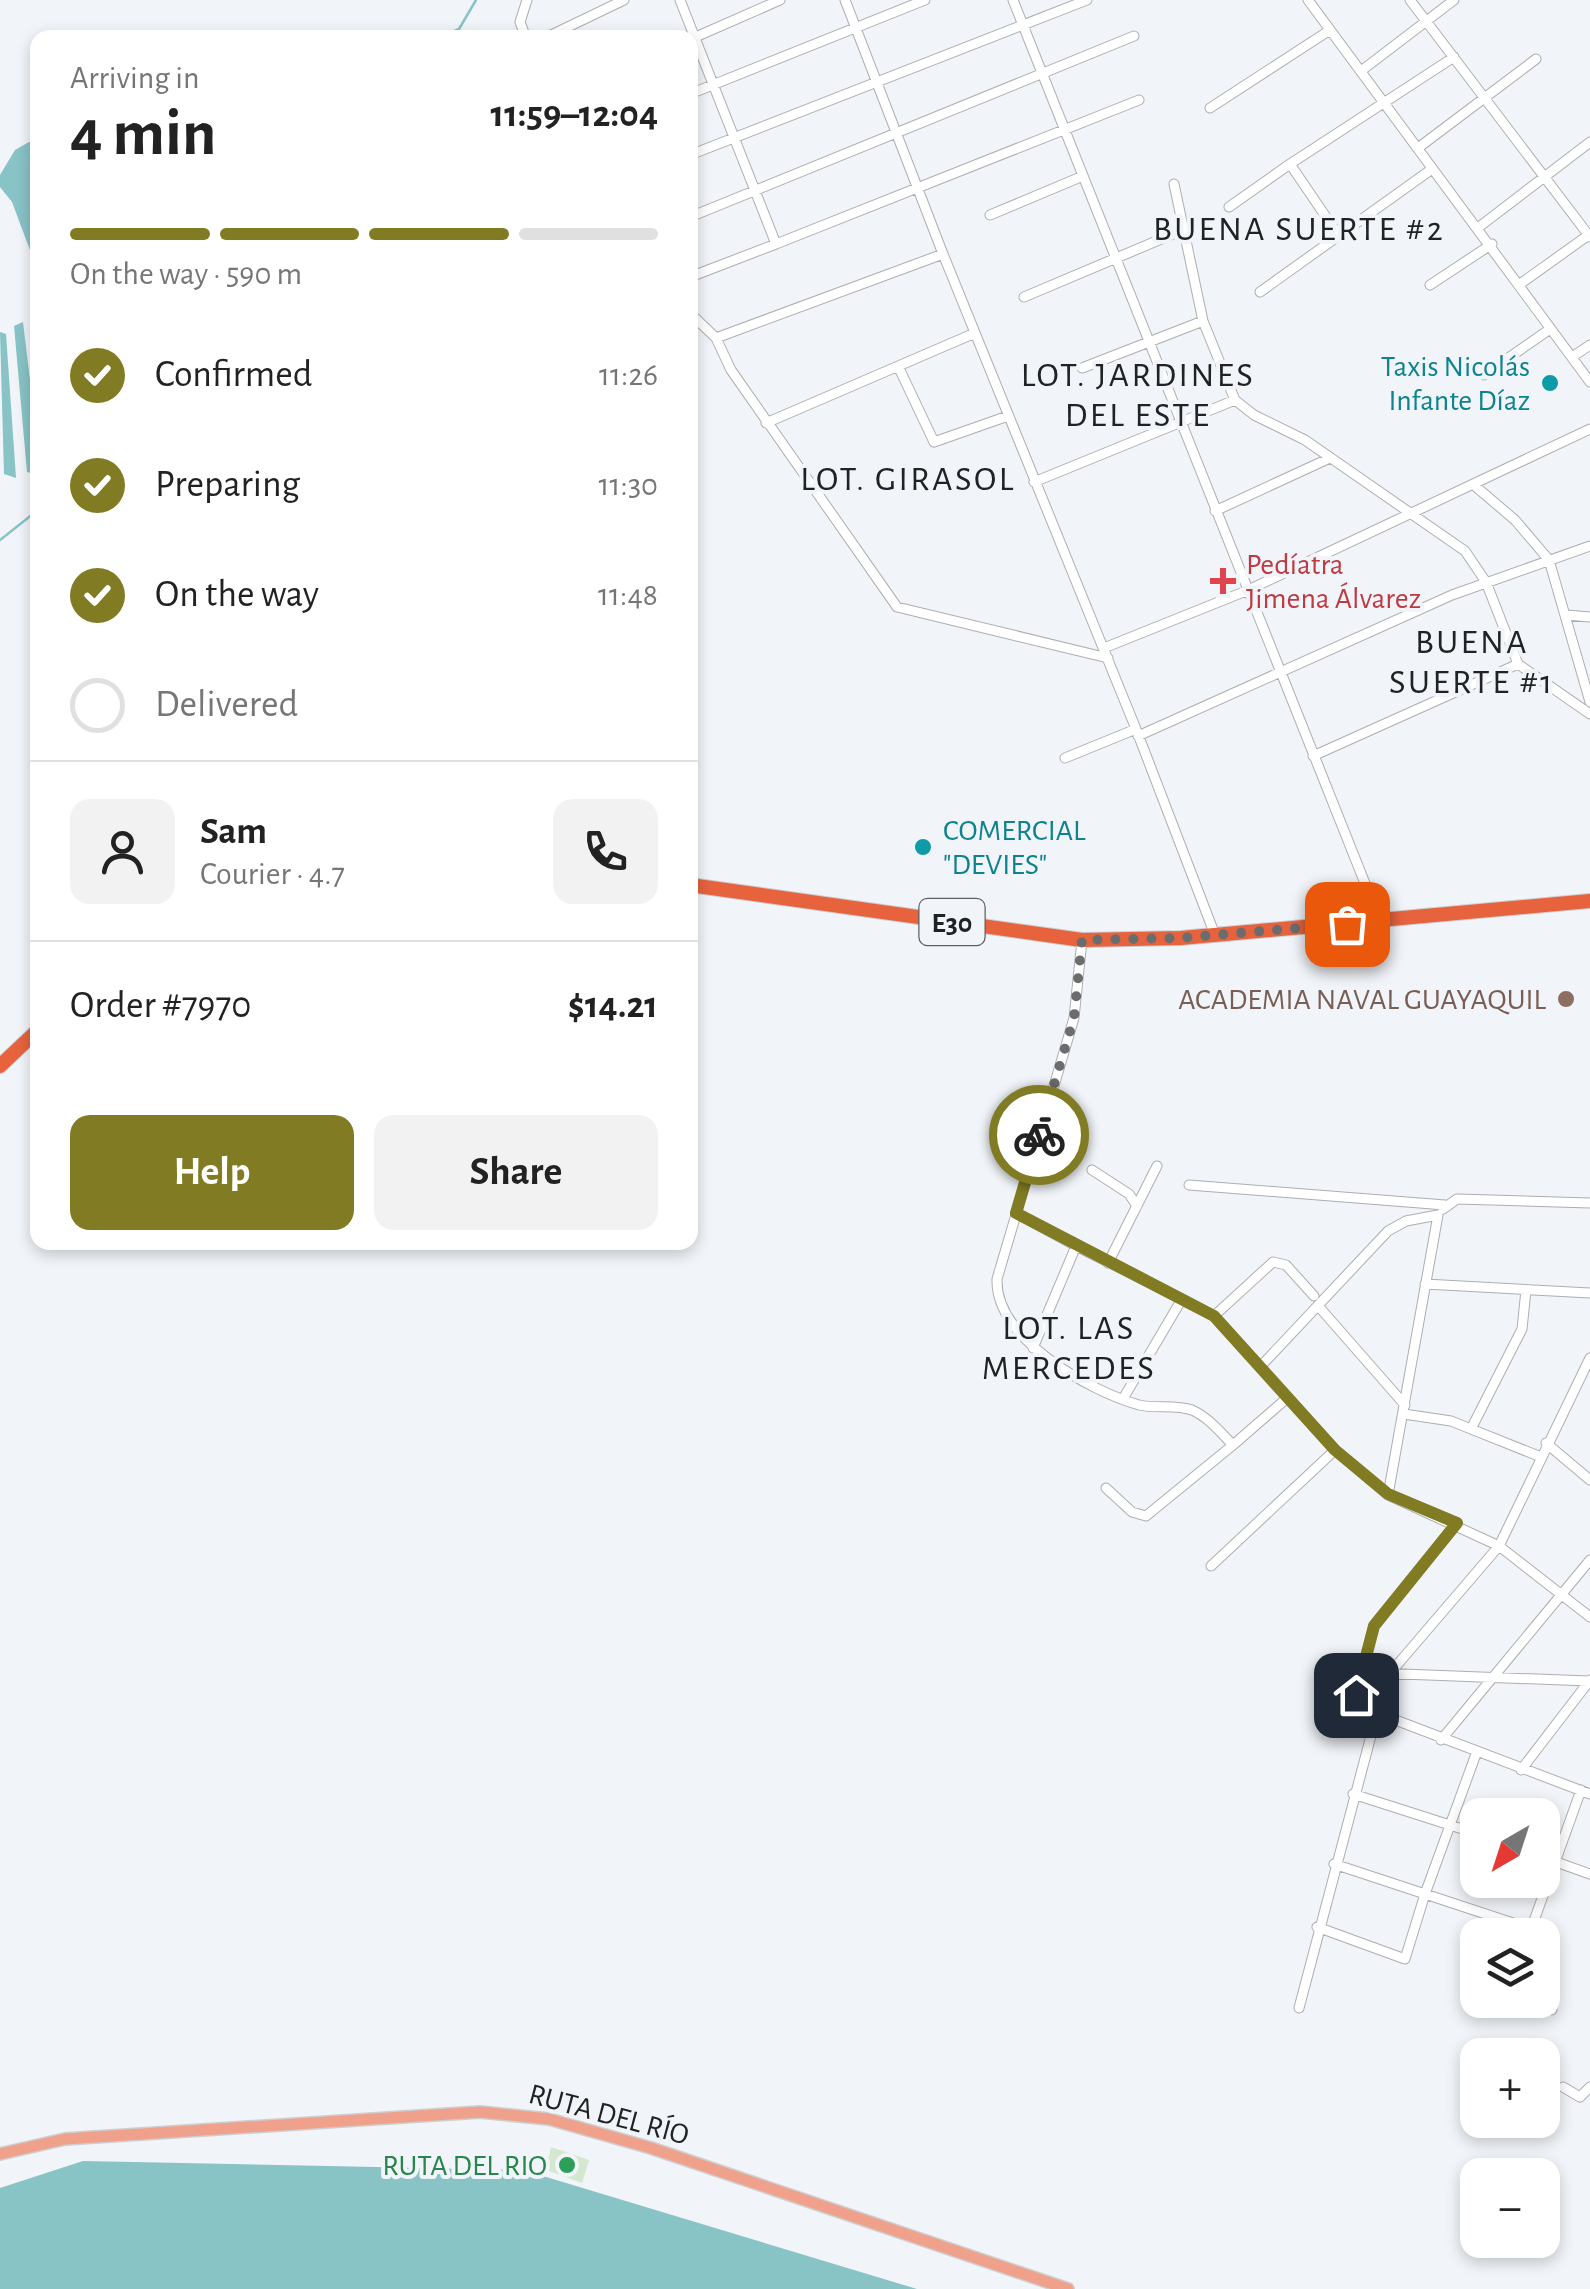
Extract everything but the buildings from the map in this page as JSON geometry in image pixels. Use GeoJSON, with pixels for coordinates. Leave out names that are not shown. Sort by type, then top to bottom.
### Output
{"type":"FeatureCollection","features":[{"type":"Feature","properties":{"kind":"highway","name":"E30"},"geometry":{"type":"LineString","coordinates":[[698,886],[1082,940],[1215,935],[1590,901]]}},
{"type":"Feature","properties":{"kind":"highway"},"geometry":{"type":"LineString","coordinates":[[0,1065],[30,1037]]}},
{"type":"Feature","properties":{"kind":"main road","name":"RUTA DEL RÍO"},"geometry":{"type":"LineString","coordinates":[[0,2154],[66,2138],[480,2112],[526,2115],[651,2148],[1068,2289]]}},
{"type":"Feature","properties":{"kind":"street"},"geometry":{"type":"LineString","coordinates":[[523,30],[520,22],[527,0]]}},
{"type":"Feature","properties":{"kind":"street"},"geometry":{"type":"LineString","coordinates":[[562,30],[624,0]]}},
{"type":"Feature","properties":{"kind":"street"},"geometry":{"type":"LineString","coordinates":[[680,0],[689,30]]}},
{"type":"Feature","properties":{"kind":"street"},"geometry":{"type":"LineString","coordinates":[[698,35],[780,0]]}},
{"type":"Feature","properties":{"kind":"street"},"geometry":{"type":"LineString","coordinates":[[845,0],[1215,935]]}},
{"type":"Feature","properties":{"kind":"street"},"geometry":{"type":"LineString","coordinates":[[698,91],[925,0]]}},
{"type":"Feature","properties":{"kind":"street"},"geometry":{"type":"LineString","coordinates":[[1013,0],[1380,921]]}},
{"type":"Feature","properties":{"kind":"street"},"geometry":{"type":"LineString","coordinates":[[698,152],[1087,0]]}},
{"type":"Feature","properties":{"kind":"street"},"geometry":{"type":"LineString","coordinates":[[1410,0],[1589,236],[1520,284]]}},
{"type":"Feature","properties":{"kind":"street"},"geometry":{"type":"LineString","coordinates":[[1361,72],[1454,0]]}},
{"type":"Feature","properties":{"kind":"street"},"geometry":{"type":"LineString","coordinates":[[1313,2],[1590,382]]}},
{"type":"Feature","properties":{"kind":"street"},"geometry":{"type":"LineString","coordinates":[[1210,108],[1330,30]]}},
{"type":"Feature","properties":{"kind":"street"},"geometry":{"type":"LineString","coordinates":[[698,214],[1134,36]]}},
{"type":"Feature","properties":{"kind":"street"},"geometry":{"type":"LineString","coordinates":[[698,52],[776,244]]}},
{"type":"Feature","properties":{"kind":"street"},"geometry":{"type":"LineString","coordinates":[[1229,207],[1454,57]]}},
{"type":"Feature","properties":{"kind":"street"},"geometry":{"type":"LineString","coordinates":[[1418,148],[1536,59]]}},
{"type":"Feature","properties":{"kind":"street"},"geometry":{"type":"LineString","coordinates":[[698,274],[1139,100]]}},
{"type":"Feature","properties":{"kind":"street"},"geometry":{"type":"LineString","coordinates":[[1479,227],[1590,142]]}},
{"type":"Feature","properties":{"kind":"street"},"geometry":{"type":"LineString","coordinates":[[1290,164],[1339,236]]}},
{"type":"Feature","properties":{"kind":"street"},"geometry":{"type":"LineString","coordinates":[[1260,292],[1432,169]]}},
{"type":"Feature","properties":{"kind":"street"},"geometry":{"type":"LineString","coordinates":[[990,215],[1083,176]]}},
{"type":"Feature","properties":{"kind":"street"},"geometry":{"type":"LineString","coordinates":[[1174,184],[1204,321],[1236,400],[1330,458],[1465,551],[1486,582],[1518,664],[1590,714]]}},
{"type":"Feature","properties":{"kind":"street"},"geometry":{"type":"LineString","coordinates":[[1024,297],[1185,229]]}},
{"type":"Feature","properties":{"kind":"street"},"geometry":{"type":"LineString","coordinates":[[1430,285],[1492,244]]}},
{"type":"Feature","properties":{"kind":"street"},"geometry":{"type":"LineString","coordinates":[[716,338],[943,254]]}},
{"type":"Feature","properties":{"kind":"street"},"geometry":{"type":"LineString","coordinates":[[698,321],[716,338],[731,370],[766,423],[897,607],[919,616],[1106,653],[1475,486],[1590,429]]}},
{"type":"Feature","properties":{"kind":"street"},"geometry":{"type":"LineString","coordinates":[[1082,368],[1204,321]]}},
{"type":"Feature","properties":{"kind":"street"},"geometry":{"type":"LineString","coordinates":[[1484,375],[1550,329]]}},
{"type":"Feature","properties":{"kind":"street"},"geometry":{"type":"LineString","coordinates":[[766,423],[975,333]]}},
{"type":"Feature","properties":{"kind":"street"},"geometry":{"type":"LineString","coordinates":[[1572,357],[1590,345]]}},
{"type":"Feature","properties":{"kind":"street"},"geometry":{"type":"LineString","coordinates":[[898,366],[934,442],[1008,416]]}},
{"type":"Feature","properties":{"kind":"street"},"geometry":{"type":"LineString","coordinates":[[1034,482],[1236,400]]}},
{"type":"Feature","properties":{"kind":"street"},"geometry":{"type":"LineString","coordinates":[[1215,511],[1330,458]]}},
{"type":"Feature","properties":{"kind":"street"},"geometry":{"type":"LineString","coordinates":[[1475,486],[1515,520],[1550,560],[1590,702]]}},
{"type":"Feature","properties":{"kind":"street"},"geometry":{"type":"LineString","coordinates":[[1065,758],[1280,673],[1486,582],[1590,546]]}},
{"type":"Feature","properties":{"kind":"street"},"geometry":{"type":"LineString","coordinates":[[1567,615],[1590,617]]}},
{"type":"Feature","properties":{"kind":"street"},"geometry":{"type":"LineString","coordinates":[[1313,756],[1518,664]]}},
{"type":"Feature","properties":{"kind":"street"},"geometry":{"type":"LineString","coordinates":[[1082,940],[1074,1018],[996,1286],[1033,1348],[1067,1375],[1139,1405],[1196,1412],[1233,1445]]}},
{"type":"Feature","properties":{"kind":"street"},"geometry":{"type":"LineString","coordinates":[[1108,1262],[1158,1166]]}},
{"type":"Feature","properties":{"kind":"street"},"geometry":{"type":"LineString","coordinates":[[1092,1170],[1129,1194],[1137,1206]]}},
{"type":"Feature","properties":{"kind":"street"},"geometry":{"type":"LineString","coordinates":[[1190,1185],[1446,1206]]}},
{"type":"Feature","properties":{"kind":"street"},"geometry":{"type":"LineString","coordinates":[[1388,1231],[1406,1221],[1438,1214],[1456,1199],[1590,1203]]}},
{"type":"Feature","properties":{"kind":"street"},"geometry":{"type":"LineString","coordinates":[[1260,1366],[1418,1203]]}},
{"type":"Feature","properties":{"kind":"street"},"geometry":{"type":"LineString","coordinates":[[1016,1213],[1214,1316],[1335,1450],[1388,1494],[1457,1523],[1499,1546],[1590,1617]]}},
{"type":"Feature","properties":{"kind":"street"},"geometry":{"type":"LineString","coordinates":[[1388,1494],[1438,1214]]}},
{"type":"Feature","properties":{"kind":"street"},"geometry":{"type":"LineString","coordinates":[[1033,1348],[1076,1246]]}},
{"type":"Feature","properties":{"kind":"street"},"geometry":{"type":"LineString","coordinates":[[1214,1316],[1273,1262],[1286,1265],[1314,1296]]}},
{"type":"Feature","properties":{"kind":"street"},"geometry":{"type":"LineString","coordinates":[[1424,1284],[1590,1293]]}},
{"type":"Feature","properties":{"kind":"street"},"geometry":{"type":"LineString","coordinates":[[1470,1429],[1522,1329],[1526,1290]]}},
{"type":"Feature","properties":{"kind":"street"},"geometry":{"type":"LineString","coordinates":[[1124,1396],[1182,1299]]}},
{"type":"Feature","properties":{"kind":"street"},"geometry":{"type":"LineString","coordinates":[[1320,1308],[1404,1410],[1451,1421],[1541,1457]]}},
{"type":"Feature","properties":{"kind":"street"},"geometry":{"type":"LineString","coordinates":[[1299,2008],[1353,1794],[1391,1672],[1499,1546],[1590,1358]]}},
{"type":"Feature","properties":{"kind":"street"},"geometry":{"type":"LineString","coordinates":[[1106,1488],[1132,1512],[1151,1514],[1286,1399]]}},
{"type":"Feature","properties":{"kind":"street"},"geometry":{"type":"LineString","coordinates":[[1546,1443],[1590,1480]]}},
{"type":"Feature","properties":{"kind":"street"},"geometry":{"type":"LineString","coordinates":[[1212,1566],[1335,1450]]}},
{"type":"Feature","properties":{"kind":"street"},"geometry":{"type":"LineString","coordinates":[[1457,1523],[1374,1626],[1356,1695],[1376,1713],[1585,1792],[1560,1854]]}},
{"type":"Feature","properties":{"kind":"street"},"geometry":{"type":"LineString","coordinates":[[1441,1740],[1590,1560]]}},
{"type":"Feature","properties":{"kind":"street"},"geometry":{"type":"LineString","coordinates":[[1362,1668],[1590,1681]]}},
{"type":"Feature","properties":{"kind":"street"},"geometry":{"type":"LineString","coordinates":[[1521,1770],[1590,1681]]}},
{"type":"Feature","properties":{"kind":"street"},"geometry":{"type":"LineString","coordinates":[[1317,1927],[1404,1959],[1476,1754]]}},
{"type":"Feature","properties":{"kind":"street"},"geometry":{"type":"LineString","coordinates":[[1353,1794],[1460,1828]]}},
{"type":"Feature","properties":{"kind":"street"},"geometry":{"type":"LineString","coordinates":[[1560,1863],[1590,1874]]}},
{"type":"Feature","properties":{"kind":"street"},"geometry":{"type":"LineString","coordinates":[[1334,1864],[1491,1918]]}},
{"type":"Feature","properties":{"kind":"street"},"geometry":{"type":"LineString","coordinates":[[1563,2087],[1580,2097],[1590,2087]]}},
{"type":"Feature","properties":{"kind":"green space","name":"RUTA DEL RIO"},"geometry":{"type":"Polygon","coordinates":[[[551,2147],[589,2160],[582,2183],[546,2170],[551,2147]]]}},
{"type":"Feature","properties":{"kind":"water"},"geometry":{"type":"Polygon","coordinates":[[[30,142],[30,250],[12,202],[0,187],[0,175],[15,150],[30,142]]]}},
{"type":"Feature","properties":{"kind":"water"},"geometry":{"type":"Polygon","coordinates":[[[23,322],[30,380],[30,473],[27,472],[14,326],[23,322]]]}},
{"type":"Feature","properties":{"kind":"water"},"geometry":{"type":"Polygon","coordinates":[[[0,332],[6,334],[16,478],[4,474],[0,332]]]}},
{"type":"Feature","properties":{"kind":"water"},"geometry":{"type":"Polygon","coordinates":[[[83,2161],[523,2170],[917,2289],[0,2289],[0,2188],[83,2161]]]}},
{"type":"Feature","properties":{"kind":"waterway"},"geometry":{"type":"LineString","coordinates":[[457,30],[476,0]]}},
{"type":"Feature","properties":{"kind":"waterway"},"geometry":{"type":"LineString","coordinates":[[0,540],[30,516]]}},
{"type":"Feature","properties":{"kind":"way so far"},"geometry":{"type":"LineString","coordinates":[[1039,1135],[1074,1018],[1082,940],[1180,938],[1347,924]]}},
{"type":"Feature","properties":{"kind":"place","name":"Taxis Nicolás Infante Díaz"},"geometry":{"type":"Point","coordinates":[1550,383]}},
{"type":"Feature","properties":{"kind":"place","name":"Pedíatra Jimena Álvarez"},"geometry":{"type":"Point","coordinates":[1223,581]}},
{"type":"Feature","properties":{"kind":"place","name":"COMERCIAL \"DEVIES\""},"geometry":{"type":"Point","coordinates":[923,847]}},
{"type":"Feature","properties":{"kind":"place","name":"ACADEMIA NAVAL GUAYAQUIL"},"geometry":{"type":"Point","coordinates":[1566,999]}},
{"type":"Feature","properties":{"kind":"place","name":"RUTA DEL RIO"},"geometry":{"type":"Point","coordinates":[567,2165]}},
{"type":"Feature","properties":{"kind":"district","name":"BUENA SUERTE #2"},"geometry":{"type":"Point","coordinates":[1299,228]}},
{"type":"Feature","properties":{"kind":"district","name":"LOT. JARDINES DEL ESTE"},"geometry":{"type":"Point","coordinates":[1138,394]}},
{"type":"Feature","properties":{"kind":"district","name":"LOT. GIRASOL"},"geometry":{"type":"Point","coordinates":[908,478]}},
{"type":"Feature","properties":{"kind":"district","name":"BUENA SUERTE #1"},"geometry":{"type":"Point","coordinates":[1472,661]}},
{"type":"Feature","properties":{"kind":"district","name":"LOT. LAS MERCEDES"},"geometry":{"type":"Point","coordinates":[1069,1347]}},
{"type":"Feature","properties":{"kind":"route"},"geometry":{"type":"LineString","coordinates":[[1039,1135],[1016,1213],[1214,1316],[1335,1450],[1388,1494],[1457,1523],[1374,1626],[1356,1695]]}}]}
